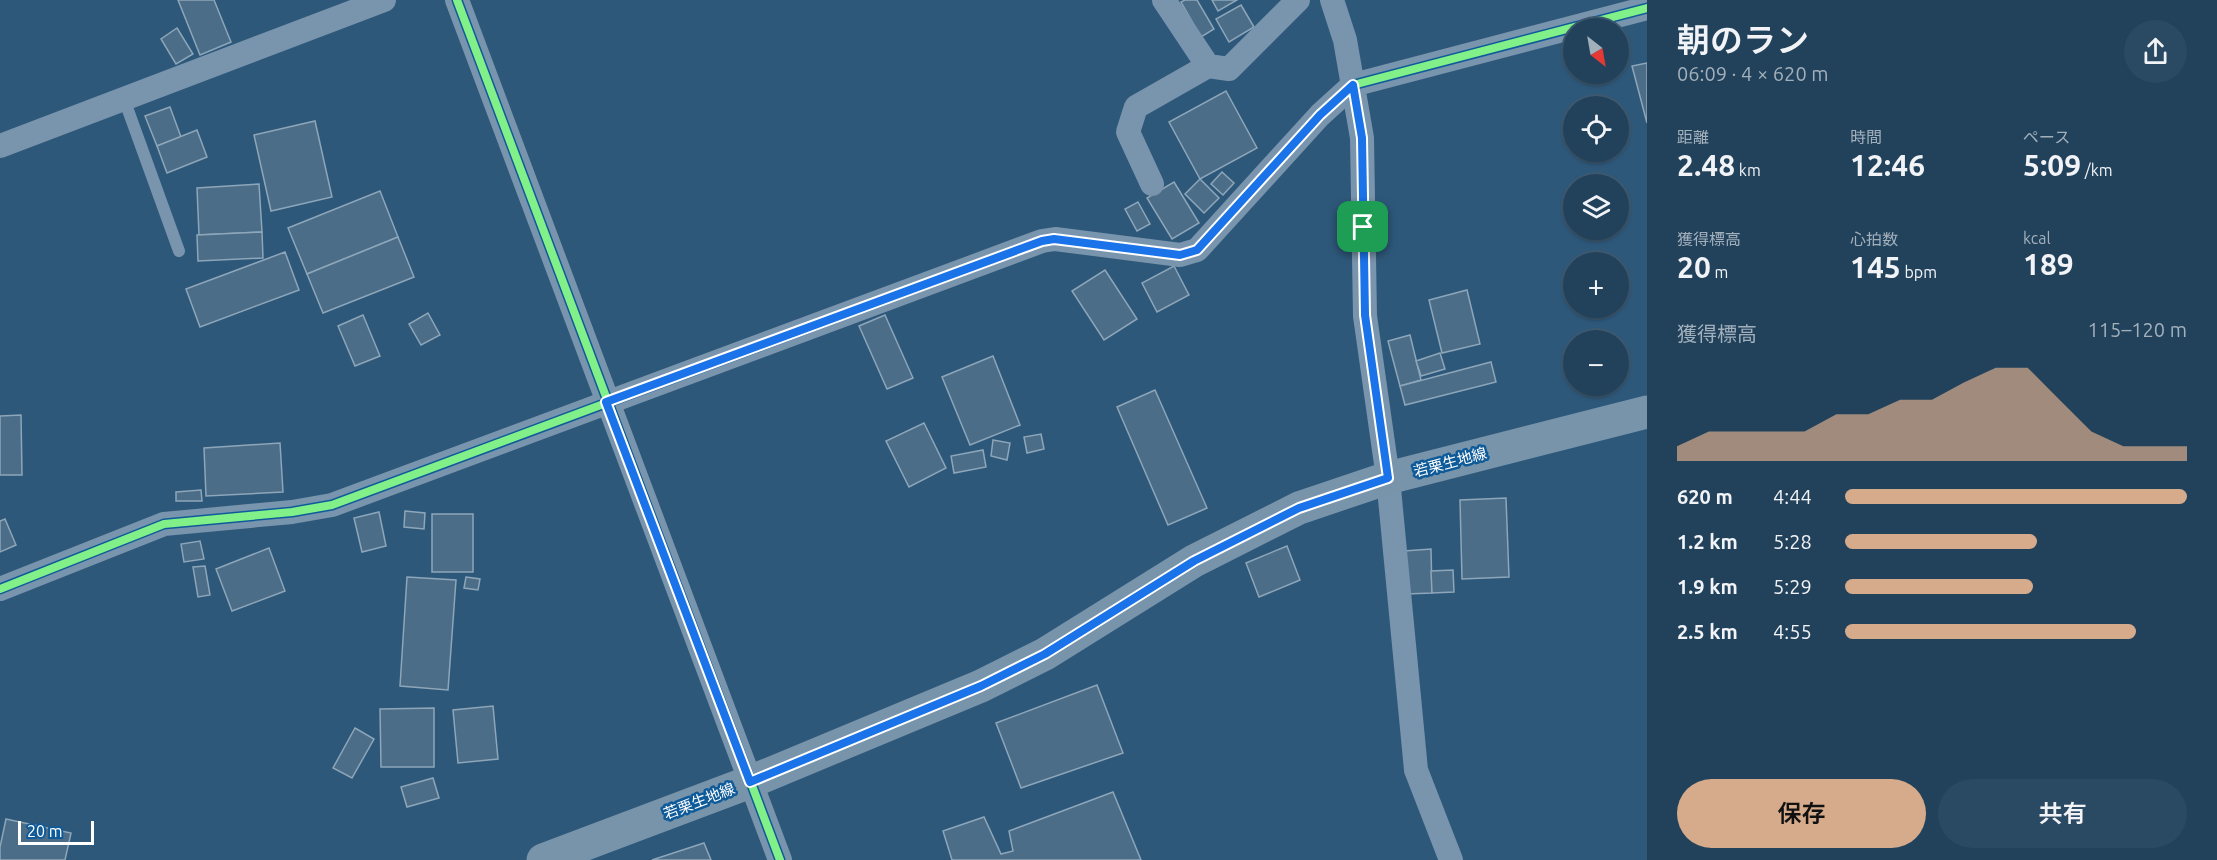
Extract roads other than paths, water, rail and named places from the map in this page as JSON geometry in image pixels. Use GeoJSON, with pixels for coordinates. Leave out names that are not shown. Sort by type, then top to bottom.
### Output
{"type":"FeatureCollection","features":[{"type":"Feature","properties":{"kind":"main road","name":"若栗生地線"},"geometry":{"type":"LineString","coordinates":[[543,860],[750,782],[981,686],[1045,654],[1194,561],[1299,508],[1388,478],[1647,411]]}},
{"type":"Feature","properties":{"kind":"street"},"geometry":{"type":"LineString","coordinates":[[0,146],[384,0]]}},
{"type":"Feature","properties":{"kind":"street"},"geometry":{"type":"LineString","coordinates":[[457,0],[606,402],[780,860]]}},
{"type":"Feature","properties":{"kind":"street"},"geometry":{"type":"LineString","coordinates":[[1164,0],[1208,66]]}},
{"type":"Feature","properties":{"kind":"street"},"geometry":{"type":"LineString","coordinates":[[1152,184],[1128,132],[1136,107],[1208,66],[1229,69],[1298,0]]}},
{"type":"Feature","properties":{"kind":"street"},"geometry":{"type":"LineString","coordinates":[[1332,0],[1345,40],[1362,138],[1365,315],[1388,478],[1416,770],[1451,860]]}},
{"type":"Feature","properties":{"kind":"street"},"geometry":{"type":"LineString","coordinates":[[0,589],[164,524],[292,512],[332,505],[1042,241],[1054,239],[1180,255],[1197,250],[1320,115],[1353,85],[1647,8]]}},
{"type":"Feature","properties":{"kind":"lane"},"geometry":{"type":"LineString","coordinates":[[124,99],[179,251]]}}]}
